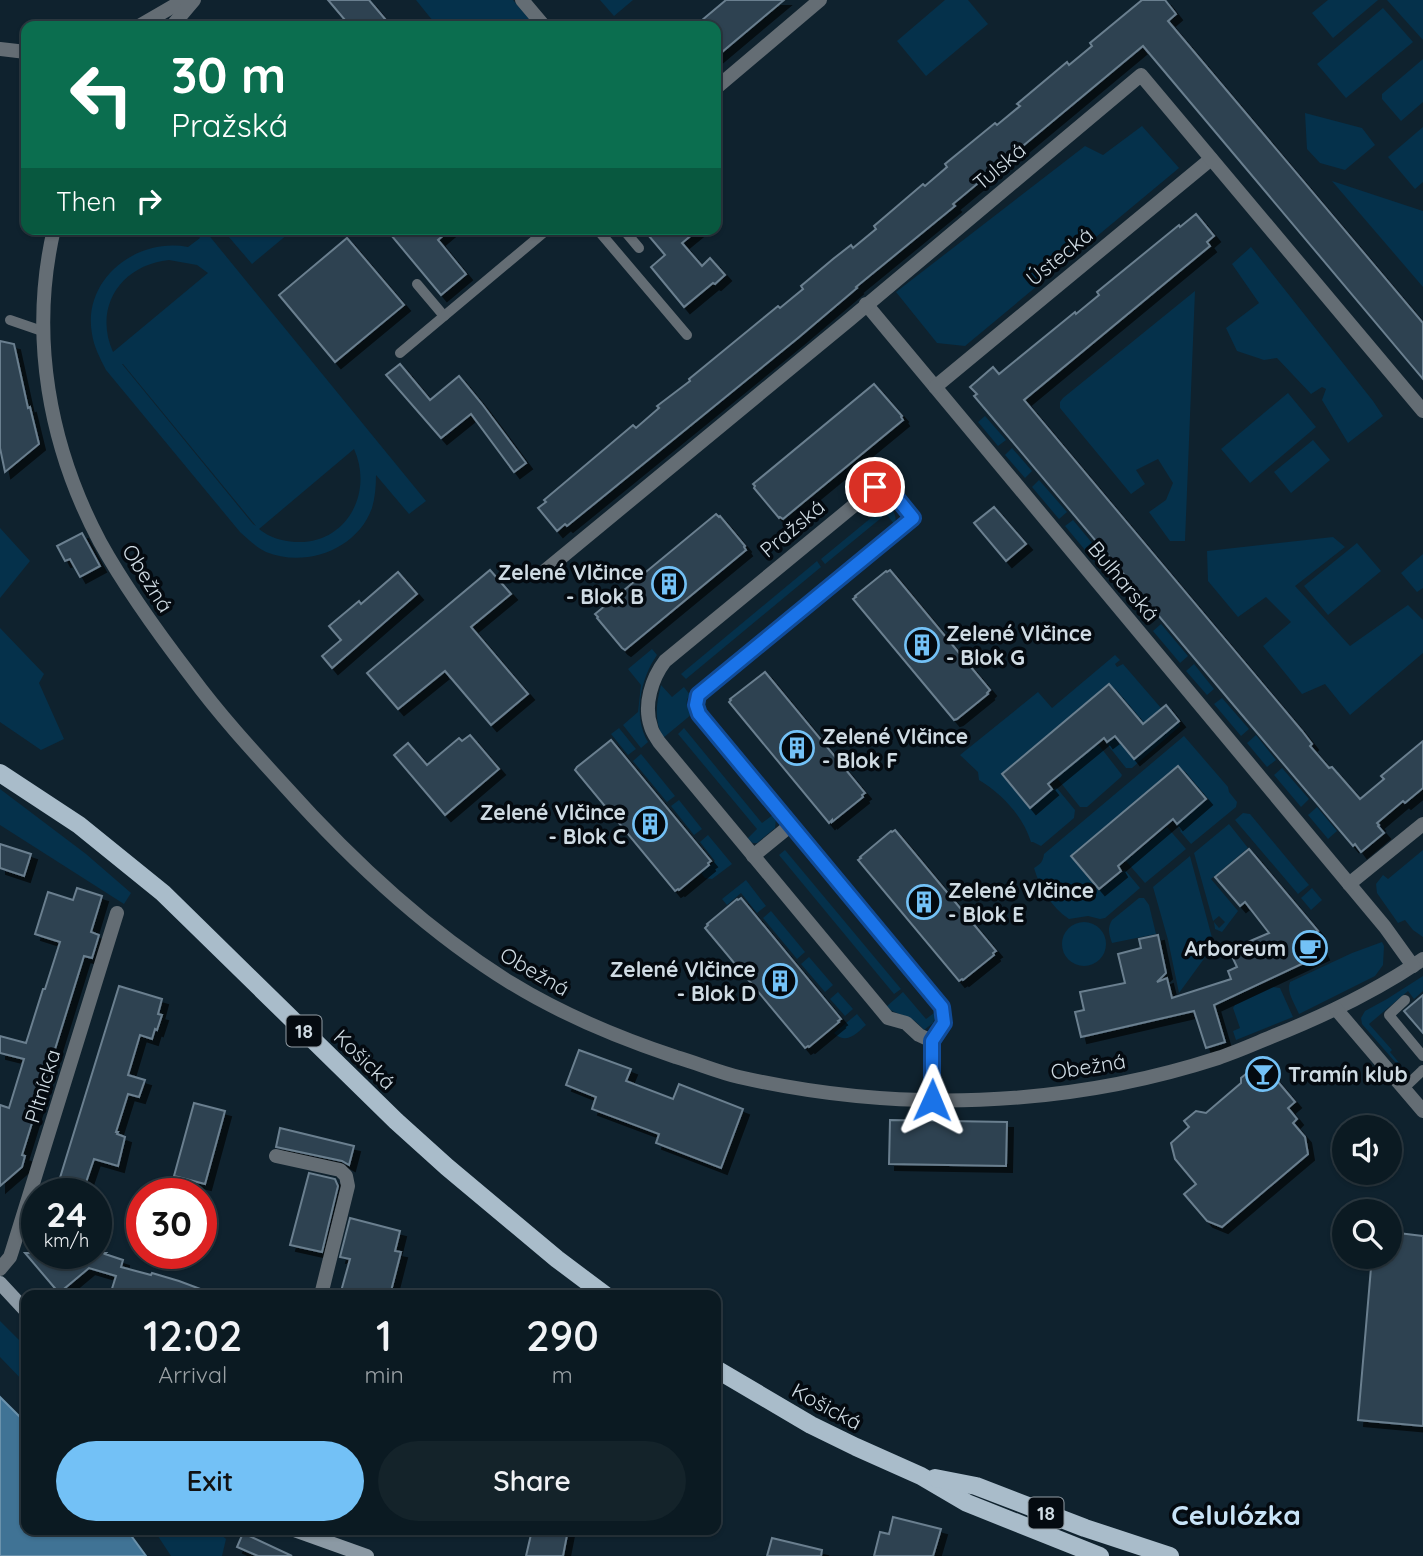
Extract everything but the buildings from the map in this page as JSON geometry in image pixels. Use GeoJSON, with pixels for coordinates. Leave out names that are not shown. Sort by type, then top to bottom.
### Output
{"type":"FeatureCollection","features":[{"type":"Feature","properties":{"kind":"main road","name":"Košická"},"geometry":{"type":"LineString","coordinates":[[0,773],[79,825],[163,893],[396,1121],[520,1229],[599,1290]]}},
{"type":"Feature","properties":{"kind":"main road","name":"Košická"},"geometry":{"type":"LineString","coordinates":[[721,1372],[811,1424],[921,1476],[967,1503],[1100,1556]]}},
{"type":"Feature","properties":{"kind":"main road","name":"Košická"},"geometry":{"type":"LineString","coordinates":[[921,1476],[976,1486],[1085,1528],[1170,1556]]}},
{"type":"Feature","properties":{"kind":"street"},"geometry":{"type":"LineString","coordinates":[[154,19],[163,0]]}},
{"type":"Feature","properties":{"kind":"street"},"geometry":{"type":"LineString","coordinates":[[150,21],[184,0]]}},
{"type":"Feature","properties":{"kind":"street"},"geometry":{"type":"LineString","coordinates":[[176,21],[194,0]]}},
{"type":"Feature","properties":{"kind":"street"},"geometry":{"type":"LineString","coordinates":[[522,0],[540,21]]}},
{"type":"Feature","properties":{"kind":"street"},"geometry":{"type":"LineString","coordinates":[[721,84],[820,0]]}},
{"type":"Feature","properties":{"kind":"street"},"geometry":{"type":"LineString","coordinates":[[0,49],[21,51]]}},
{"type":"Feature","properties":{"kind":"street","name":"Tulská"},"geometry":{"type":"LineString","coordinates":[[546,570],[1140,75],[1423,411]]}},
{"type":"Feature","properties":{"kind":"street","name":"Ústecká"},"geometry":{"type":"LineString","coordinates":[[935,387],[1211,159]]}},
{"type":"Feature","properties":{"kind":"street","name":"Obežná"},"geometry":{"type":"LineString","coordinates":[[52,235],[47,257],[42,331],[54,420],[66,463],[82,503],[101,543],[147,618],[249,747],[340,846],[402,904],[476,961],[548,1004],[626,1041],[736,1076],[880,1099],[987,1100],[1039,1095],[1139,1079],[1220,1057],[1336,1009],[1418,962]]}},
{"type":"Feature","properties":{"kind":"street","name":"Bulharská"},"geometry":{"type":"LineString","coordinates":[[866,304],[1385,928],[1418,962]]}},
{"type":"Feature","properties":{"kind":"street","name":"Pražská"},"geometry":{"type":"LineString","coordinates":[[932,1041],[919,1035],[906,1023],[888,1018],[659,742],[650,725],[648,705],[656,673],[666,661],[880,484],[887,486],[913,518],[698,695],[696,705],[699,714],[942,1007],[944,1023],[932,1041],[932,1100]]}},
{"type":"Feature","properties":{"kind":"street"},"geometry":{"type":"LineString","coordinates":[[1349,884],[1423,824]]}},
{"type":"Feature","properties":{"kind":"street"},"geometry":{"type":"LineString","coordinates":[[753,856],[791,825]]}},
{"type":"Feature","properties":{"kind":"street","name":"Pltnícka"},"geometry":{"type":"LineString","coordinates":[[0,1269],[12,1251],[117,914]]}},
{"type":"Feature","properties":{"kind":"street"},"geometry":{"type":"LineString","coordinates":[[1336,1009],[1419,1106]]}},
{"type":"Feature","properties":{"kind":"street"},"geometry":{"type":"LineString","coordinates":[[276,1156],[340,1170],[346,1177],[348,1186],[322,1290]]}},
{"type":"Feature","properties":{"kind":"street"},"geometry":{"type":"LineString","coordinates":[[0,1283],[21,1306]]}},
{"type":"Feature","properties":{"kind":"street"},"geometry":{"type":"LineString","coordinates":[[308,1535],[367,1556]]}},
{"type":"Feature","properties":{"kind":"lane"},"geometry":{"type":"LineString","coordinates":[[400,353],[541,235]]}},
{"type":"Feature","properties":{"kind":"lane"},"geometry":{"type":"LineString","coordinates":[[602,235],[687,335]]}},
{"type":"Feature","properties":{"kind":"lane"},"geometry":{"type":"LineString","coordinates":[[628,235],[639,248]]}},
{"type":"Feature","properties":{"kind":"lane"},"geometry":{"type":"LineString","coordinates":[[417,284],[444,316]]}},
{"type":"Feature","properties":{"kind":"lane"},"geometry":{"type":"LineString","coordinates":[[10,320],[42,331]]}},
{"type":"Feature","properties":{"kind":"lane"},"geometry":{"type":"LineString","coordinates":[[1405,1000],[1389,1015],[1423,1056]]}},
{"type":"Feature","properties":{"kind":"lane"},"geometry":{"type":"LineString","coordinates":[[1404,1088],[1423,1070]]}},
{"type":"Feature","properties":{"kind":"shaded area"},"geometry":{"type":"Polygon","coordinates":[[[416,0],[513,0],[531,21],[433,21],[416,0]]]}},
{"type":"Feature","properties":{"kind":"shaded area"},"geometry":{"type":"Polygon","coordinates":[[[600,0],[633,0],[614,16],[600,0]]]}},
{"type":"Feature","properties":{"kind":"shaded area"},"geometry":{"type":"Polygon","coordinates":[[[945,0],[968,0],[988,24],[926,76],[897,41],[945,0]]]}},
{"type":"Feature","properties":{"kind":"shaded area"},"geometry":{"type":"Polygon","coordinates":[[[1328,0],[1378,0],[1333,38],[1312,13],[1328,0]]]}},
{"type":"Feature","properties":{"kind":"shaded area"},"geometry":{"type":"Polygon","coordinates":[[[1387,0],[1423,0],[1423,40],[1387,0]]]}},
{"type":"Feature","properties":{"kind":"shaded area"},"geometry":{"type":"Polygon","coordinates":[[[1383,8],[1413,42],[1346,98],[1317,64],[1383,8]]]}},
{"type":"Feature","properties":{"kind":"shaded area"},"geometry":{"type":"Polygon","coordinates":[[[1423,59],[1423,102],[1401,121],[1382,99],[1382,94],[1423,59]]]}},
{"type":"Feature","properties":{"kind":"shaded area"},"geometry":{"type":"Polygon","coordinates":[[[1305,113],[1362,128],[1375,145],[1345,170],[1320,163],[1307,149],[1305,113]]]}},
{"type":"Feature","properties":{"kind":"shaded area"},"geometry":{"type":"Polygon","coordinates":[[[1142,126],[1179,168],[965,346],[937,343],[896,292],[1085,146],[1103,155],[1142,126]]]}},
{"type":"Feature","properties":{"kind":"shaded area"},"geometry":{"type":"Polygon","coordinates":[[[1423,127],[1423,182],[1415,189],[1388,157],[1423,127]]]}},
{"type":"Feature","properties":{"kind":"shaded area"},"geometry":{"type":"Polygon","coordinates":[[[1332,181],[1423,211],[1423,287],[1332,181]]]}},
{"type":"Feature","properties":{"kind":"shaded area"},"geometry":{"type":"Polygon","coordinates":[[[197,235],[209,235],[426,501],[409,514],[376,475],[373,504],[365,523],[342,545],[313,556],[297,558],[266,552],[240,532],[106,370],[92,334],[91,314],[96,296],[117,266],[150,249],[188,247],[200,238],[197,235]],[[169,260],[137,270],[125,279],[109,304],[108,335],[113,352],[208,273],[197,265],[169,260]],[[123,364],[253,524],[256,526],[123,364]],[[354,449],[259,529],[267,535],[295,542],[313,541],[329,535],[341,525],[358,499],[359,466],[354,449]]]}},
{"type":"Feature","properties":{"kind":"shaded area"},"geometry":{"type":"Polygon","coordinates":[[[227,235],[287,235],[252,264],[227,235]]]}},
{"type":"Feature","properties":{"kind":"shaded area"},"geometry":{"type":"Polygon","coordinates":[[[1251,247],[1383,416],[1348,443],[1322,400],[1326,389],[1322,387],[1311,394],[1277,358],[1264,360],[1237,351],[1226,328],[1259,303],[1232,264],[1251,247]]]}},
{"type":"Feature","properties":{"kind":"shaded area"},"geometry":{"type":"Polygon","coordinates":[[[1195,291],[1185,541],[1170,541],[1149,512],[1166,500],[1173,483],[1158,459],[1136,470],[1145,484],[1131,494],[1060,408],[1060,402],[1195,291]]]}},
{"type":"Feature","properties":{"kind":"shaded area"},"geometry":{"type":"Polygon","coordinates":[[[1288,393],[1316,427],[1250,483],[1221,449],[1288,393]]]}},
{"type":"Feature","properties":{"kind":"shaded area"},"geometry":{"type":"Polygon","coordinates":[[[985,416],[1006,440],[998,446],[978,422],[985,416]]]}},
{"type":"Feature","properties":{"kind":"shaded area"},"geometry":{"type":"Polygon","coordinates":[[[1313,440],[1330,460],[1291,493],[1274,472],[1313,440]]]}},
{"type":"Feature","properties":{"kind":"shaded area"},"geometry":{"type":"Polygon","coordinates":[[[1012,448],[1032,471],[1025,478],[1005,455],[1012,448]]]}},
{"type":"Feature","properties":{"kind":"shaded area"},"geometry":{"type":"Polygon","coordinates":[[[1039,480],[1067,512],[1059,519],[1032,487],[1039,480]]]}},
{"type":"Feature","properties":{"kind":"shaded area"},"geometry":{"type":"Polygon","coordinates":[[[879,495],[894,512],[895,525],[886,514],[825,564],[821,559],[883,508],[874,496],[879,495]]]}},
{"type":"Feature","properties":{"kind":"shaded area"},"geometry":{"type":"Polygon","coordinates":[[[1073,520],[1093,544],[1085,550],[1065,526],[1073,520]]]}},
{"type":"Feature","properties":{"kind":"shaded area"},"geometry":{"type":"Polygon","coordinates":[[[0,528],[30,561],[0,598],[0,528]]]}},
{"type":"Feature","properties":{"kind":"shaded area"},"geometry":{"type":"Polygon","coordinates":[[[1333,537],[1345,547],[1295,586],[1350,646],[1408,605],[1423,620],[1423,653],[1350,715],[1325,684],[1302,694],[1263,646],[1291,622],[1266,597],[1238,617],[1208,581],[1207,551],[1333,537]]]}},
{"type":"Feature","properties":{"kind":"shaded area"},"geometry":{"type":"Polygon","coordinates":[[[1357,543],[1381,571],[1328,615],[1304,586],[1357,543]]]}},
{"type":"Feature","properties":{"kind":"shaded area"},"geometry":{"type":"Polygon","coordinates":[[[1100,552],[1127,584],[1120,590],[1092,559],[1100,552]]]}},
{"type":"Feature","properties":{"kind":"shaded area"},"geometry":{"type":"Polygon","coordinates":[[[1423,554],[1423,588],[1417,592],[1401,573],[1423,554]]]}},
{"type":"Feature","properties":{"kind":"shaded area"},"geometry":{"type":"Polygon","coordinates":[[[817,561],[821,567],[686,679],[681,674],[817,561]]]}},
{"type":"Feature","properties":{"kind":"shaded area"},"geometry":{"type":"Polygon","coordinates":[[[1134,592],[1154,616],[1146,622],[1126,599],[1134,592]]]}},
{"type":"Feature","properties":{"kind":"shaded area"},"geometry":{"type":"Polygon","coordinates":[[[1161,624],[1188,656],[1180,663],[1153,631],[1161,624]]]}},
{"type":"Feature","properties":{"kind":"shaded area"},"geometry":{"type":"Polygon","coordinates":[[[0,628],[44,674],[39,683],[64,739],[41,750],[0,722],[0,628]]]}},
{"type":"Feature","properties":{"kind":"shaded area"},"geometry":{"type":"Polygon","coordinates":[[[652,649],[657,655],[646,675],[640,698],[643,732],[648,742],[641,748],[623,725],[638,712],[641,685],[628,669],[652,649]]]}},
{"type":"Feature","properties":{"kind":"shaded area"},"geometry":{"type":"Polygon","coordinates":[[[1115,655],[1120,660],[1115,664],[1117,667],[1123,664],[1161,708],[1121,742],[1134,759],[1179,722],[1180,726],[1132,768],[1126,768],[1107,744],[1138,717],[1109,683],[1001,774],[1030,809],[1056,787],[1075,810],[1074,818],[1041,846],[1031,842],[1023,823],[1011,806],[979,780],[978,772],[960,755],[1038,692],[1052,708],[1115,655]]]}},
{"type":"Feature","properties":{"kind":"shaded area"},"geometry":{"type":"Polygon","coordinates":[[[1194,664],[1214,689],[1207,695],[1186,671],[1194,664]]]}},
{"type":"Feature","properties":{"kind":"shaded area"},"geometry":{"type":"Polygon","coordinates":[[[661,685],[672,697],[684,687],[690,695],[687,704],[692,714],[663,738],[657,712],[661,685]]]}},
{"type":"Feature","properties":{"kind":"shaded area"},"geometry":{"type":"Polygon","coordinates":[[[1222,698],[1249,729],[1241,736],[1214,704],[1222,698]]]}},
{"type":"Feature","properties":{"kind":"shaded area"},"geometry":{"type":"Polygon","coordinates":[[[619,728],[636,749],[628,755],[611,734],[619,728]]]}},
{"type":"Feature","properties":{"kind":"shaded area"},"geometry":{"type":"Polygon","coordinates":[[[684,728],[762,823],[774,814],[775,828],[757,843],[747,839],[757,829],[678,734],[684,728]]]}},
{"type":"Feature","properties":{"kind":"shaded area"},"geometry":{"type":"Polygon","coordinates":[[[1256,735],[1276,760],[1267,767],[1247,743],[1256,735]]]}},
{"type":"Feature","properties":{"kind":"shaded area"},"geometry":{"type":"Polygon","coordinates":[[[1184,736],[1228,787],[1237,802],[1236,807],[1191,844],[1177,825],[1208,799],[1178,765],[1070,856],[1099,891],[1125,870],[1140,888],[1105,918],[1088,916],[1069,919],[1047,896],[1034,868],[1041,862],[1044,854],[1184,736]]]}},
{"type":"Feature","properties":{"kind":"shaded area"},"geometry":{"type":"Polygon","coordinates":[[[1098,744],[1122,775],[1087,807],[1080,807],[1057,778],[1098,744]]]}},
{"type":"Feature","properties":{"kind":"shaded area"},"geometry":{"type":"Polygon","coordinates":[[[641,754],[675,796],[667,802],[633,761],[641,754]]]}},
{"type":"Feature","properties":{"kind":"shaded area"},"geometry":{"type":"Polygon","coordinates":[[[1282,768],[1309,799],[1301,807],[1274,775],[1282,768]]]}},
{"type":"Feature","properties":{"kind":"shaded area"},"geometry":{"type":"Polygon","coordinates":[[[0,789],[86,854],[131,893],[124,904],[0,825],[0,789]]]}},
{"type":"Feature","properties":{"kind":"shaded area"},"geometry":{"type":"Polygon","coordinates":[[[679,800],[702,829],[694,835],[671,806],[679,800]]]}},
{"type":"Feature","properties":{"kind":"shaded area"},"geometry":{"type":"Polygon","coordinates":[[[1317,807],[1337,831],[1328,839],[1308,815],[1317,807]]]}},
{"type":"Feature","properties":{"kind":"shaded area"},"geometry":{"type":"Polygon","coordinates":[[[1243,813],[1250,814],[1309,885],[1298,894],[1235,820],[1243,813]]]}},
{"type":"Feature","properties":{"kind":"shaded area"},"geometry":{"type":"Polygon","coordinates":[[[1229,824],[1248,848],[1211,879],[1238,911],[1222,932],[1215,929],[1214,922],[1219,928],[1225,922],[1219,916],[1213,921],[1194,853],[1229,824]]]}},
{"type":"Feature","properties":{"kind":"shaded area"},"geometry":{"type":"Polygon","coordinates":[[[1167,827],[1186,849],[1145,883],[1126,861],[1167,827]]]}},
{"type":"Feature","properties":{"kind":"shaded area"},"geometry":{"type":"Polygon","coordinates":[[[708,835],[732,864],[712,879],[705,878],[701,873],[715,861],[700,842],[708,835]]]}},
{"type":"Feature","properties":{"kind":"shaded area"},"geometry":{"type":"Polygon","coordinates":[[[785,850],[901,989],[894,994],[779,855],[785,850]]]}},
{"type":"Feature","properties":{"kind":"shaded area"},"geometry":{"type":"Polygon","coordinates":[[[1423,850],[1423,937],[1405,920],[1398,923],[1377,893],[1376,884],[1383,875],[1388,879],[1423,850]]]}},
{"type":"Feature","properties":{"kind":"shaded area"},"geometry":{"type":"Polygon","coordinates":[[[1190,856],[1214,945],[1179,993],[1153,887],[1190,856]]]}},
{"type":"Feature","properties":{"kind":"shaded area"},"geometry":{"type":"Polygon","coordinates":[[[746,880],[766,906],[757,913],[741,893],[727,905],[722,899],[746,880]]]}},
{"type":"Feature","properties":{"kind":"shaded area"},"geometry":{"type":"Polygon","coordinates":[[[1312,888],[1322,900],[1311,910],[1301,898],[1312,888]]]}},
{"type":"Feature","properties":{"kind":"shaded area"},"geometry":{"type":"Polygon","coordinates":[[[1139,898],[1144,898],[1149,905],[1156,934],[1112,943],[1109,926],[1112,920],[1139,898]]]}},
{"type":"Feature","properties":{"kind":"shaded area"},"geometry":{"type":"Polygon","coordinates":[[[771,911],[805,952],[797,959],[763,918],[771,911]]]}},
{"type":"Feature","properties":{"kind":"shaded area"},"geometry":{"type":"Polygon","coordinates":[[[1084,922],[1099,929],[1106,944],[1099,959],[1084,966],[1069,959],[1062,944],[1069,929],[1084,922]]]}},
{"type":"Feature","properties":{"kind":"shaded area"},"geometry":{"type":"Polygon","coordinates":[[[1382,942],[1383,965],[1375,976],[1299,1014],[1290,994],[1290,982],[1382,942]]]}},
{"type":"Feature","properties":{"kind":"shaded area"},"geometry":{"type":"Polygon","coordinates":[[[809,957],[833,985],[825,992],[801,964],[809,957]]]}},
{"type":"Feature","properties":{"kind":"shaded area"},"geometry":{"type":"Polygon","coordinates":[[[1423,976],[1423,991],[1414,999],[1408,991],[1369,1024],[1392,1050],[1390,1052],[1406,1071],[1403,1071],[1362,1024],[1361,1018],[1365,1011],[1423,976]]]}},
{"type":"Feature","properties":{"kind":"shaded area"},"geometry":{"type":"Polygon","coordinates":[[[1273,987],[1280,988],[1293,1017],[1236,1040],[1233,1031],[1240,1028],[1233,1008],[1235,1005],[1273,987]]]}},
{"type":"Feature","properties":{"kind":"shaded area"},"geometry":{"type":"Polygon","coordinates":[[[838,992],[853,1009],[845,1016],[830,999],[838,992]]]}},
{"type":"Feature","properties":{"kind":"shaded area"},"geometry":{"type":"Polygon","coordinates":[[[903,992],[926,1019],[938,1010],[933,1023],[924,1030],[914,1020],[886,1007],[903,992]]]}},
{"type":"Feature","properties":{"kind":"shaded area"},"geometry":{"type":"Polygon","coordinates":[[[857,1014],[866,1025],[858,1032],[847,1038],[834,1033],[857,1014]]]}},
{"type":"Feature","properties":{"kind":"shaded area"},"geometry":{"type":"Polygon","coordinates":[[[0,1321],[21,1342],[21,1379],[0,1357],[0,1321]]]}},
{"type":"Feature","properties":{"kind":"shaded area"},"geometry":{"type":"Polygon","coordinates":[[[0,1397],[21,1418],[21,1535],[131,1535],[146,1556],[0,1556],[0,1397]]]}},
{"type":"Feature","properties":{"kind":"shaded area"},"geometry":{"type":"Polygon","coordinates":[[[157,1535],[222,1535],[226,1539],[222,1556],[171,1556],[157,1535]]]}},
{"type":"Feature","properties":{"kind":"place","name":"Zelené Vlčince - Blok B"},"geometry":{"type":"Point","coordinates":[669,584]}},
{"type":"Feature","properties":{"kind":"place","name":"Zelené Vlčince - Blok G"},"geometry":{"type":"Point","coordinates":[922,645]}},
{"type":"Feature","properties":{"kind":"place","name":"Zelené Vlčince - Blok F"},"geometry":{"type":"Point","coordinates":[797,748]}},
{"type":"Feature","properties":{"kind":"place","name":"Zelené Vlčince - Blok C"},"geometry":{"type":"Point","coordinates":[650,824]}},
{"type":"Feature","properties":{"kind":"place","name":"Zelené Vlčince - Blok E"},"geometry":{"type":"Point","coordinates":[924,902]}},
{"type":"Feature","properties":{"kind":"place","name":"Arboreum"},"geometry":{"type":"Point","coordinates":[1310,948]}},
{"type":"Feature","properties":{"kind":"place","name":"Zelené Vlčince - Blok D"},"geometry":{"type":"Point","coordinates":[780,981]}},
{"type":"Feature","properties":{"kind":"place","name":"Tramín klub"},"geometry":{"type":"Point","coordinates":[1263,1074]}},
{"type":"Feature","properties":{"kind":"district","name":"Celulózka"},"geometry":{"type":"Point","coordinates":[1236,1514]}},
{"type":"Feature","properties":{"kind":"route"},"geometry":{"type":"LineString","coordinates":[[875,487],[880,484],[887,486],[913,518],[698,695],[696,705],[699,714],[942,1007],[944,1023],[932,1041],[932,1100]]}}]}
